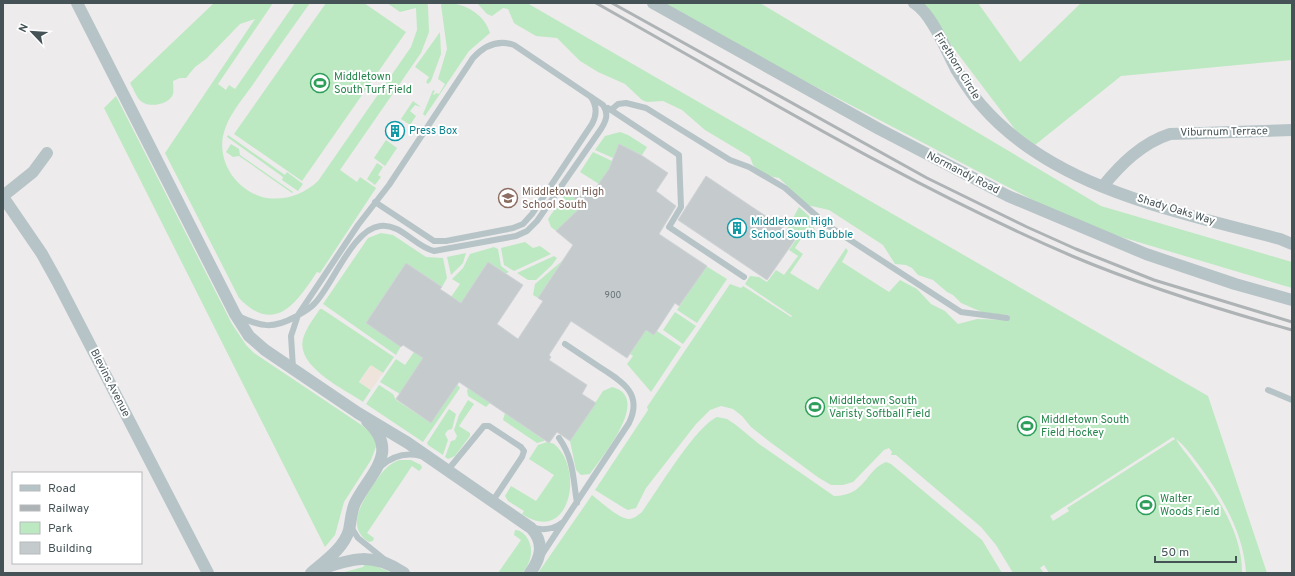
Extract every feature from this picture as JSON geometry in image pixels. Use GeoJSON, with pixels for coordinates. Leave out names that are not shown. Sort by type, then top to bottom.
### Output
{"type":"FeatureCollection","features":[{"type":"Feature","properties":{"kind":"street"},"geometry":{"type":"LineString","coordinates":[[77,3],[235,314],[253,341],[294,371],[358,413],[387,429],[528,526],[536,534],[540,543],[541,552],[537,563],[530,573]]}},
{"type":"Feature","properties":{"kind":"street","name":"Normandy Road"},"geometry":{"type":"LineString","coordinates":[[653,3],[879,129],[1008,196],[1146,254],[1235,284],[1292,300]]}},
{"type":"Feature","properties":{"kind":"street","name":"Firethorn Circle"},"geometry":{"type":"LineString","coordinates":[[914,3],[929,19],[963,81],[982,106],[1001,126],[1041,156]]}},
{"type":"Feature","properties":{"kind":"street","name":"Viburnum Terrace"},"geometry":{"type":"LineString","coordinates":[[1104,186],[1118,167],[1138,151],[1161,136],[1170,134],[1292,130]]}},
{"type":"Feature","properties":{"kind":"street"},"geometry":{"type":"LineString","coordinates":[[3,196],[33,172],[47,153]]}},
{"type":"Feature","properties":{"kind":"street","name":"Shady Oaks Way"},"geometry":{"type":"LineString","coordinates":[[1041,156],[1070,172],[1157,206],[1280,239],[1292,244]]}},
{"type":"Feature","properties":{"kind":"street","name":"Blevins Avenue"},"geometry":{"type":"LineString","coordinates":[[3,196],[42,254],[58,281],[208,573]]}},
{"type":"Feature","properties":{"kind":"street"},"geometry":{"type":"LineString","coordinates":[[312,573],[340,546],[347,534],[354,504],[374,474],[381,460],[382,445],[374,429],[358,413]]}},
{"type":"Feature","properties":{"kind":"street"},"geometry":{"type":"LineString","coordinates":[[312,573],[359,558],[378,560],[400,570]]}},
{"type":"Feature","properties":{"kind":"lane"},"geometry":{"type":"LineString","coordinates":[[235,314],[255,323],[268,326],[281,324],[298,315],[315,303],[360,236],[372,227],[393,227],[425,248],[434,251],[516,236],[527,231],[542,215],[603,126],[607,114],[605,108],[589,94],[514,45],[501,42],[486,46],[474,58],[389,185],[358,225],[298,315],[291,336],[294,371]]}},
{"type":"Feature","properties":{"kind":"lane"},"geometry":{"type":"LineString","coordinates":[[375,202],[434,241],[446,241],[519,226],[532,214],[592,124],[596,116],[596,106],[589,94]]}},
{"type":"Feature","properties":{"kind":"lane"},"geometry":{"type":"LineString","coordinates":[[600,103],[679,156],[681,207],[669,227],[744,277]]}},
{"type":"Feature","properties":{"kind":"lane"},"geometry":{"type":"LineString","coordinates":[[611,110],[618,104],[626,103],[646,108],[730,160],[749,167],[785,188],[826,225],[961,312],[1007,318]]}},
{"type":"Feature","properties":{"kind":"lane"},"geometry":{"type":"LineString","coordinates":[[537,563],[629,423],[634,409],[632,395],[624,384],[565,344]]}},
{"type":"Feature","properties":{"kind":"lane"},"geometry":{"type":"LineString","coordinates":[[1268,390],[1292,400]]}},
{"type":"Feature","properties":{"kind":"lane"},"geometry":{"type":"LineString","coordinates":[[447,471],[484,426],[489,426],[521,447],[524,451],[522,457],[492,502]]}},
{"type":"Feature","properties":{"kind":"lane"},"geometry":{"type":"LineString","coordinates":[[559,438],[571,461],[577,503]]}},
{"type":"Feature","properties":{"kind":"lane"},"geometry":{"type":"LineString","coordinates":[[374,474],[387,462],[400,455],[415,455],[433,462]]}},
{"type":"Feature","properties":{"kind":"lane"},"geometry":{"type":"LineString","coordinates":[[528,526],[537,529],[550,529],[560,524],[567,518]]}},
{"type":"Feature","properties":{"kind":"lane"},"geometry":{"type":"LineString","coordinates":[[350,524],[358,538],[400,570]]}},
{"type":"Feature","properties":{"kind":"green space"},"geometry":{"type":"Polygon","coordinates":[[[214,3],[273,3],[218,84],[226,90],[229,85],[235,89],[295,3],[310,3],[236,108],[228,122],[223,136],[223,156],[231,174],[237,181],[244,188],[253,193],[262,197],[277,199],[299,194],[318,181],[411,47],[417,30],[416,8],[400,12],[387,3],[427,3],[428,6],[429,32],[421,53],[340,170],[357,182],[360,177],[376,188],[320,273],[317,272],[293,303],[284,310],[274,314],[264,314],[252,309],[239,298],[165,153],[255,19],[240,24],[206,59],[195,67],[186,78],[180,78],[173,81],[173,94],[164,103],[150,105],[142,102],[130,83],[214,3]]]}},
{"type":"Feature","properties":{"kind":"green space","name":"Middletown South Turf Field"},"geometry":{"type":"Polygon","coordinates":[[[326,3],[364,3],[406,32],[302,181],[234,134],[326,3]]]}},
{"type":"Feature","properties":{"kind":"green space"},"geometry":{"type":"Polygon","coordinates":[[[442,3],[452,3],[470,9],[476,13],[488,27],[490,33],[469,51],[425,116],[423,114],[433,90],[435,91],[433,94],[434,95],[436,93],[439,94],[445,84],[438,79],[447,49],[441,5],[442,3]]]}},
{"type":"Feature","properties":{"kind":"green space"},"geometry":{"type":"Polygon","coordinates":[[[477,3],[527,3],[1208,396],[1267,573],[1246,573],[1241,543],[1230,515],[1207,476],[1188,451],[1176,439],[1211,488],[1227,515],[1238,544],[1242,573],[1049,573],[1044,565],[1040,568],[1044,573],[1013,573],[996,545],[981,527],[896,455],[891,455],[892,452],[889,448],[884,450],[853,482],[843,485],[831,485],[770,442],[751,427],[742,416],[733,409],[721,406],[710,410],[696,424],[646,488],[636,508],[628,510],[595,490],[648,410],[647,407],[730,284],[741,288],[743,286],[791,317],[792,316],[745,284],[750,276],[759,277],[767,282],[776,270],[784,275],[798,256],[789,250],[798,237],[787,229],[799,207],[811,218],[816,234],[804,234],[795,248],[803,254],[790,273],[818,290],[846,248],[848,251],[842,262],[889,292],[900,280],[917,289],[931,304],[945,311],[958,324],[977,319],[1008,320],[1009,315],[984,313],[961,303],[933,280],[918,275],[912,268],[906,265],[895,264],[883,245],[829,210],[807,205],[779,178],[768,176],[758,170],[753,165],[750,157],[705,130],[682,110],[663,101],[647,102],[642,100],[625,84],[598,72],[580,61],[557,38],[536,36],[514,23],[508,9],[503,8],[492,16],[487,14],[477,3]],[[1173,437],[1050,516],[1053,521],[1069,511],[1067,508],[1175,439],[1173,437]]]}},
{"type":"Feature","properties":{"kind":"green space"},"geometry":{"type":"Polygon","coordinates":[[[655,3],[760,3],[1101,206],[1292,262],[1292,288],[1081,225],[655,3]]]}},
{"type":"Feature","properties":{"kind":"green space"},"geometry":{"type":"Polygon","coordinates":[[[922,3],[978,3],[1020,62],[1081,3],[1292,3],[1292,60],[1121,76],[1030,149],[921,5],[922,3]]]}},
{"type":"Feature","properties":{"kind":"green space"},"geometry":{"type":"Polygon","coordinates":[[[440,32],[441,54],[431,81],[428,84],[426,82],[429,77],[415,67],[440,32]]]}},
{"type":"Feature","properties":{"kind":"green space"},"geometry":{"type":"Polygon","coordinates":[[[116,96],[232,324],[246,345],[254,353],[363,426],[372,434],[377,444],[371,460],[344,502],[335,535],[325,547],[104,108],[116,96]]]}},
{"type":"Feature","properties":{"kind":"green space"},"geometry":{"type":"Polygon","coordinates":[[[413,101],[421,107],[415,105],[410,111],[416,116],[410,125],[401,119],[413,101]]]}},
{"type":"Feature","properties":{"kind":"green space"},"geometry":{"type":"Polygon","coordinates":[[[620,132],[628,135],[647,147],[642,155],[619,145],[613,158],[595,150],[605,136],[620,132]]]}},
{"type":"Feature","properties":{"kind":"green space"},"geometry":{"type":"Polygon","coordinates":[[[228,135],[285,175],[287,172],[303,184],[298,191],[282,180],[283,177],[227,137],[228,135]]]}},
{"type":"Feature","properties":{"kind":"green space"},"geometry":{"type":"Polygon","coordinates":[[[386,140],[397,148],[385,166],[374,158],[386,140]]]}},
{"type":"Feature","properties":{"kind":"green space"},"geometry":{"type":"Polygon","coordinates":[[[231,144],[239,149],[240,155],[293,192],[292,193],[239,156],[233,157],[226,152],[231,144]]]}},
{"type":"Feature","properties":{"kind":"green space"},"geometry":{"type":"Polygon","coordinates":[[[593,152],[612,161],[612,165],[599,184],[580,172],[593,152]]]}},
{"type":"Feature","properties":{"kind":"green space"},"geometry":{"type":"Polygon","coordinates":[[[377,163],[383,167],[378,175],[381,177],[375,185],[367,179],[377,163]]]}},
{"type":"Feature","properties":{"kind":"green space"},"geometry":{"type":"Polygon","coordinates":[[[571,189],[577,195],[575,198],[583,205],[556,231],[551,227],[548,219],[568,190],[571,189]]]}},
{"type":"Feature","properties":{"kind":"green space"},"geometry":{"type":"Polygon","coordinates":[[[381,233],[393,235],[426,257],[443,258],[447,278],[442,287],[406,263],[366,323],[401,346],[396,355],[323,304],[368,238],[381,233]]]}},
{"type":"Feature","properties":{"kind":"green space"},"geometry":{"type":"Polygon","coordinates":[[[525,242],[533,248],[540,246],[551,254],[514,271],[504,265],[501,248],[525,242]]]}},
{"type":"Feature","properties":{"kind":"green space"},"geometry":{"type":"Polygon","coordinates":[[[494,247],[498,249],[501,266],[509,272],[505,274],[488,262],[461,303],[451,297],[460,284],[452,279],[463,268],[470,254],[494,247]]]}},
{"type":"Feature","properties":{"kind":"green space"},"geometry":{"type":"Polygon","coordinates":[[[466,253],[463,263],[451,275],[447,257],[466,253]]]}},
{"type":"Feature","properties":{"kind":"green space"},"geometry":{"type":"Polygon","coordinates":[[[554,256],[557,258],[552,265],[536,280],[528,280],[517,273],[554,256]]]}},
{"type":"Feature","properties":{"kind":"green space"},"geometry":{"type":"Polygon","coordinates":[[[562,261],[538,298],[533,295],[535,284],[562,261]]]}},
{"type":"Feature","properties":{"kind":"green space"},"geometry":{"type":"Polygon","coordinates":[[[706,266],[727,279],[697,323],[677,310],[706,266]]]}},
{"type":"Feature","properties":{"kind":"green space"},"geometry":{"type":"Polygon","coordinates":[[[320,309],[394,357],[383,373],[370,366],[359,382],[371,390],[363,402],[323,376],[307,359],[303,349],[304,335],[320,309]]]}},
{"type":"Feature","properties":{"kind":"green space"},"geometry":{"type":"Polygon","coordinates":[[[675,312],[696,326],[683,344],[663,330],[675,312]]]}},
{"type":"Feature","properties":{"kind":"green space"},"geometry":{"type":"Polygon","coordinates":[[[646,330],[654,335],[657,331],[681,347],[651,392],[627,364],[633,356],[630,354],[646,330]]]}},
{"type":"Feature","properties":{"kind":"green space"},"geometry":{"type":"Polygon","coordinates":[[[414,352],[423,358],[400,394],[380,382],[396,359],[405,365],[414,352]]]}},
{"type":"Feature","properties":{"kind":"green space"},"geometry":{"type":"Polygon","coordinates":[[[457,384],[460,388],[423,442],[366,404],[379,385],[393,394],[396,400],[431,423],[457,384]]]}},
{"type":"Feature","properties":{"kind":"green space"},"geometry":{"type":"Polygon","coordinates":[[[612,387],[623,393],[627,403],[626,415],[613,442],[590,474],[581,475],[576,470],[570,441],[603,391],[612,387]]]}},
{"type":"Feature","properties":{"kind":"green space"},"geometry":{"type":"Polygon","coordinates":[[[468,388],[490,403],[486,407],[468,396],[468,388]]]}},
{"type":"Feature","properties":{"kind":"green space"},"geometry":{"type":"Polygon","coordinates":[[[468,400],[474,404],[459,426],[470,433],[470,436],[455,456],[448,459],[445,457],[451,441],[455,440],[457,436],[454,430],[459,415],[468,400]]]}},
{"type":"Feature","properties":{"kind":"green space"},"geometry":{"type":"Polygon","coordinates":[[[449,409],[456,414],[452,429],[448,430],[445,434],[448,440],[443,455],[427,443],[449,409]]]}},
{"type":"Feature","properties":{"kind":"green space"},"geometry":{"type":"Polygon","coordinates":[[[505,413],[544,441],[537,443],[503,420],[505,413]]]}},
{"type":"Feature","properties":{"kind":"green space"},"geometry":{"type":"Polygon","coordinates":[[[717,417],[727,419],[736,425],[759,444],[834,496],[845,495],[853,492],[879,466],[886,462],[891,464],[982,540],[1002,573],[538,573],[592,495],[620,516],[629,519],[636,517],[642,512],[677,460],[698,433],[708,423],[717,417]]]}},
{"type":"Feature","properties":{"kind":"green space"},"geometry":{"type":"Polygon","coordinates":[[[547,442],[554,444],[563,455],[569,470],[570,486],[568,500],[561,513],[552,520],[538,521],[522,514],[524,511],[508,501],[505,496],[511,486],[536,501],[554,475],[529,459],[538,445],[547,442]]]}},
{"type":"Feature","properties":{"kind":"green space"},"geometry":{"type":"Polygon","coordinates":[[[399,460],[411,460],[421,465],[422,468],[419,471],[412,466],[367,533],[374,538],[373,541],[369,542],[358,530],[357,523],[360,508],[371,488],[383,472],[394,462],[399,460]]]}},
{"type":"Feature","properties":{"kind":"green space"},"geometry":{"type":"Polygon","coordinates":[[[515,530],[523,533],[529,541],[531,550],[530,559],[523,573],[498,573],[521,540],[514,535],[515,530]]]}},
{"type":"Feature","properties":{"kind":"green space"},"geometry":{"type":"Polygon","coordinates":[[[365,564],[371,564],[392,573],[341,573],[363,567],[365,564]]]}},
{"type":"Feature","properties":{"kind":"sand"},"geometry":{"type":"Polygon","coordinates":[[[371,365],[383,373],[371,390],[359,382],[371,365]]]}},
{"type":"Feature","properties":{"kind":"building","name":"Middletown High School South"},"geometry":{"type":"Polygon","coordinates":[[[619,144],[641,155],[668,173],[656,191],[676,206],[659,234],[707,266],[679,306],[675,303],[654,335],[646,330],[627,358],[571,321],[549,355],[551,357],[549,360],[587,385],[582,394],[596,403],[570,441],[557,432],[549,443],[459,382],[431,423],[396,399],[423,358],[403,345],[401,347],[366,323],[406,263],[442,287],[440,289],[461,303],[488,262],[523,285],[497,324],[518,339],[543,301],[538,298],[573,245],[556,231],[583,205],[574,198],[586,186],[593,192],[609,169],[619,144]]]}},
{"type":"Feature","properties":{"kind":"building","name":"Middletown High School South Bubble"},"geometry":{"type":"Polygon","coordinates":[[[706,176],[797,237],[767,280],[678,220],[706,176]]]}},
{"type":"Feature","properties":{"kind":"railway"},"geometry":{"type":"LineString","coordinates":[[596,3],[890,168],[1011,228],[1072,256],[1153,287],[1236,314],[1292,330]]}},
{"type":"Feature","properties":{"kind":"railway"},"geometry":{"type":"LineString","coordinates":[[612,3],[927,178],[1027,227],[1076,249],[1154,280],[1292,322]]}},
{"type":"Feature","properties":{"kind":"place","name":"Middletown South Turf Field"},"geometry":{"type":"Point","coordinates":[320,83]}},
{"type":"Feature","properties":{"kind":"place","name":"Press Box"},"geometry":{"type":"Point","coordinates":[395,131]}},
{"type":"Feature","properties":{"kind":"place","name":"Middletown High School South"},"geometry":{"type":"Point","coordinates":[508,198]}},
{"type":"Feature","properties":{"kind":"place","name":"Middletown High School South Bubble"},"geometry":{"type":"Point","coordinates":[737,228]}},
{"type":"Feature","properties":{"kind":"place","name":"Middletown South Varisty Softball Field"},"geometry":{"type":"Point","coordinates":[815,407]}},
{"type":"Feature","properties":{"kind":"place","name":"Middletown South Field Hockey"},"geometry":{"type":"Point","coordinates":[1027,426]}},
{"type":"Feature","properties":{"kind":"place","name":"Walter Woods Field"},"geometry":{"type":"Point","coordinates":[1146,505]}}]}
